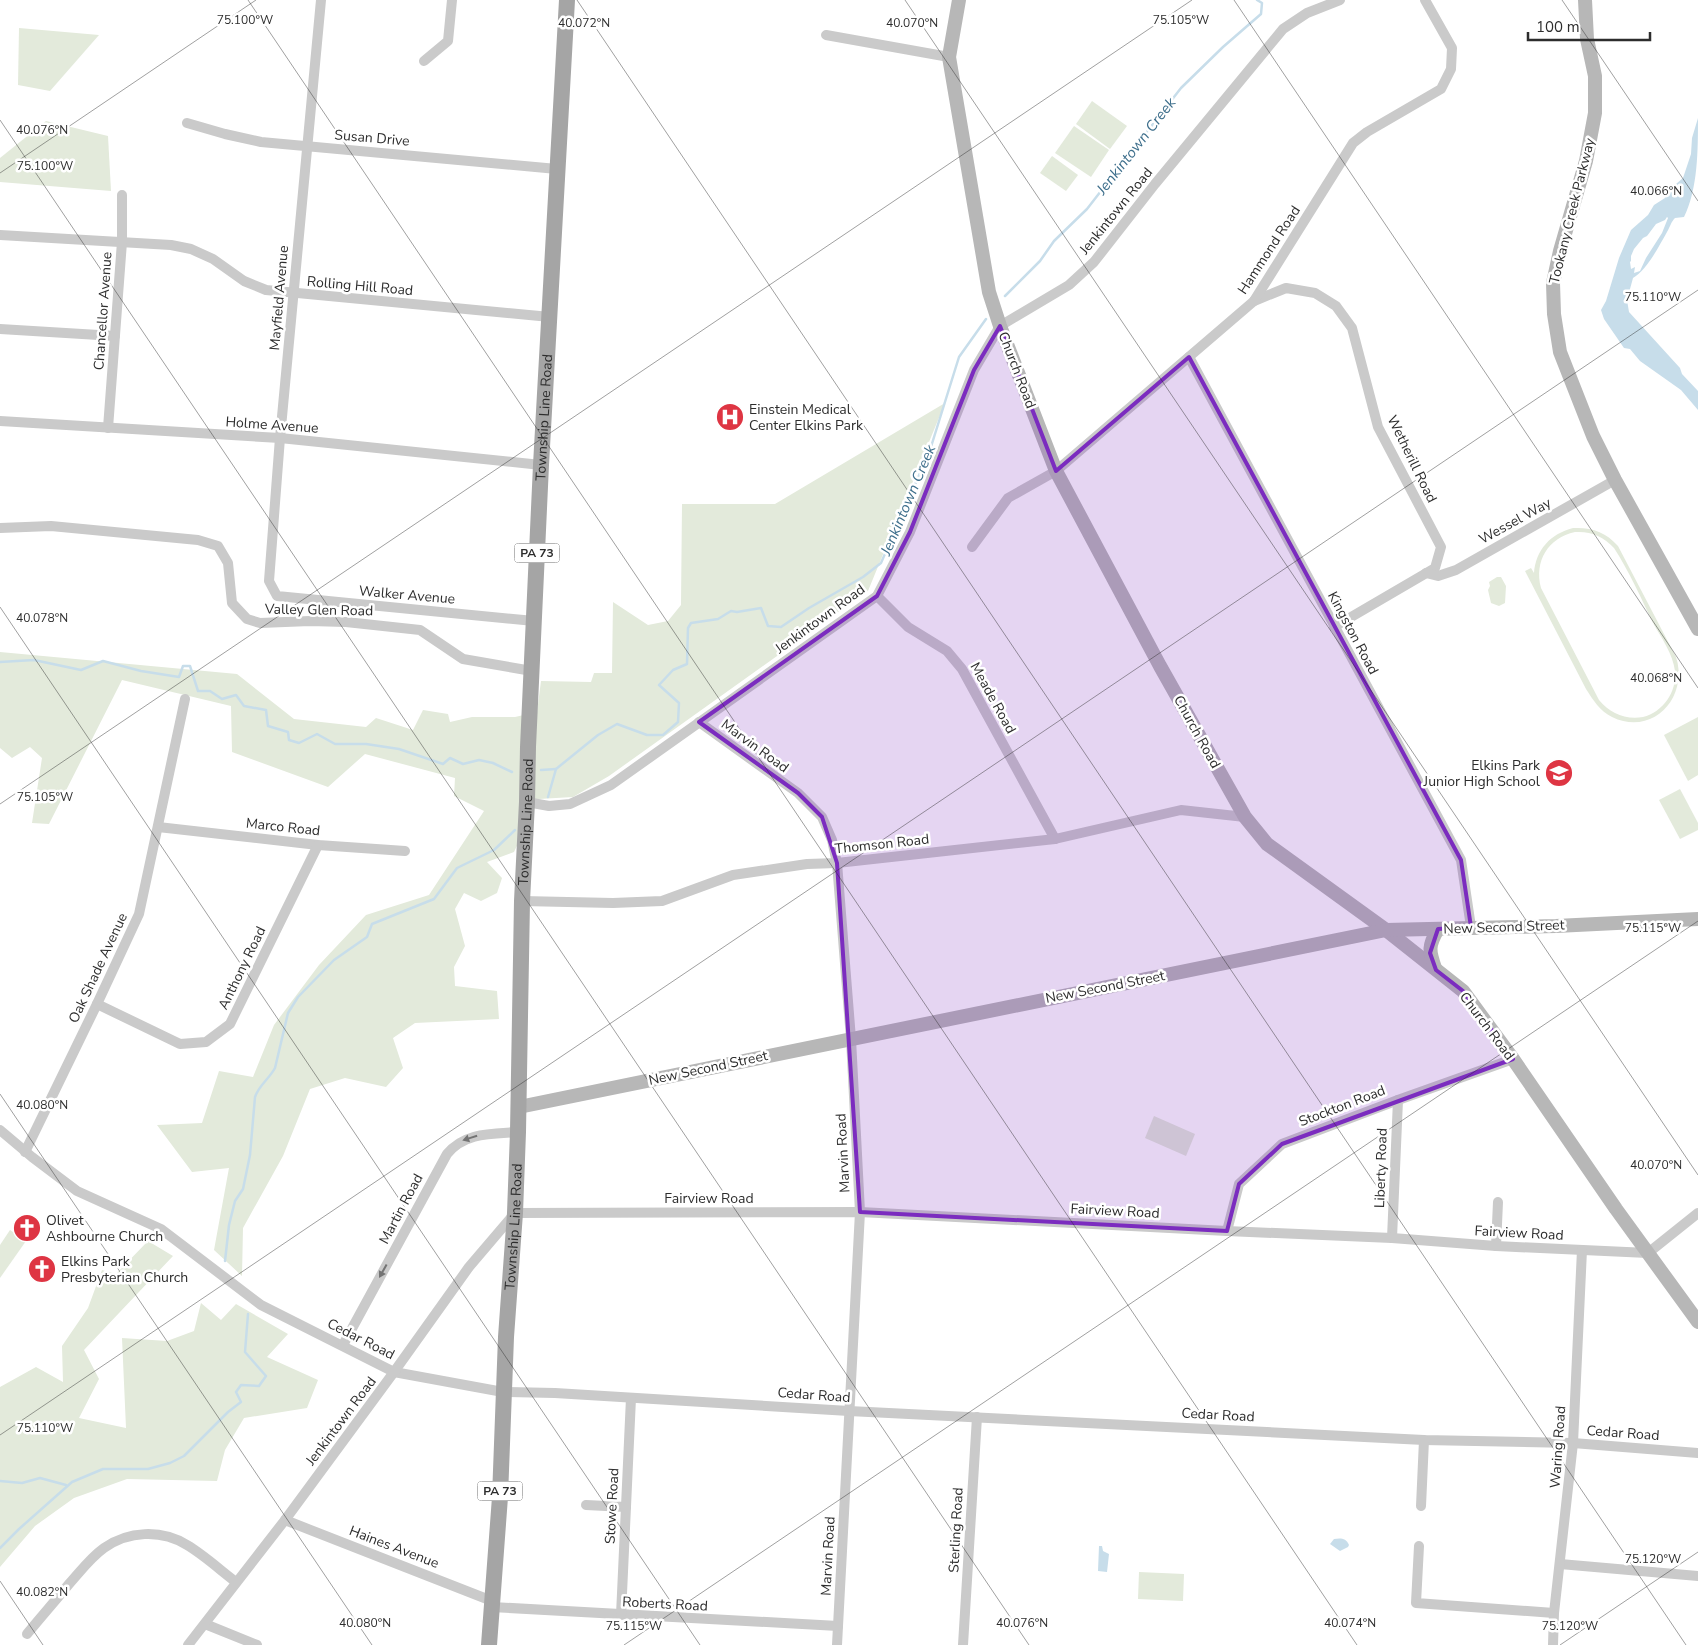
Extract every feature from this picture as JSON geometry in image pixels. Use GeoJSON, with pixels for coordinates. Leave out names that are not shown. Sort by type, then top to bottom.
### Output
{"type":"FeatureCollection","features":[{"type":"Feature","properties":{"kind":"main road","name":"Township Line Road"},"geometry":{"type":"LineString","coordinates":[[489,1645],[500,1497],[503,1392],[515,1213],[522,901],[534,621],[567,0]]}},
{"type":"Feature","properties":{"kind":"street","name":"Mayfield Avenue"},"geometry":{"type":"LineString","coordinates":[[277,596],[269,581],[280,438],[321,0]]}},
{"type":"Feature","properties":{"kind":"street"},"geometry":{"type":"LineString","coordinates":[[424,61],[448,41],[452,0]]}},
{"type":"Feature","properties":{"kind":"street","name":"Church Road"},"geometry":{"type":"LineString","coordinates":[[959,0],[949,57],[989,292],[1000,326],[1056,471],[1160,666],[1245,817],[1267,844],[1386,930],[1463,991],[1698,1322]]}},
{"type":"Feature","properties":{"kind":"street","name":"Jenkintown Road"},"geometry":{"type":"LineString","coordinates":[[527,802],[548,806],[570,804],[611,785],[877,596],[910,532],[974,370],[1000,326],[1068,285],[1094,262],[1155,184],[1283,29],[1306,13],[1340,0]]}},
{"type":"Feature","properties":{"kind":"street","name":"Hammond Road"},"geometry":{"type":"LineString","coordinates":[[972,547],[1008,498],[1056,471],[1254,301],[1353,143],[1367,132],[1441,89],[1451,69],[1452,48],[1425,0]]}},
{"type":"Feature","properties":{"kind":"street","name":"Tookany Creek Parkway"},"geometry":{"type":"LineString","coordinates":[[1585,0],[1587,39],[1595,76],[1595,113],[1586,161],[1560,251],[1553,283],[1554,314],[1560,352],[1594,436],[1615,480],[1698,629]]}},
{"type":"Feature","properties":{"kind":"street"},"geometry":{"type":"LineString","coordinates":[[826,35],[949,57]]}},
{"type":"Feature","properties":{"kind":"street","name":"Susan Drive"},"geometry":{"type":"LineString","coordinates":[[187,123],[261,142],[557,169]]}},
{"type":"Feature","properties":{"kind":"street","name":"Chancellor Avenue"},"geometry":{"type":"LineString","coordinates":[[108,428],[122,242],[122,195]]}},
{"type":"Feature","properties":{"kind":"street","name":"Rolling Hill Road"},"geometry":{"type":"LineString","coordinates":[[0,235],[170,245],[191,249],[214,258],[244,281],[266,290],[550,317]]}},
{"type":"Feature","properties":{"kind":"street","name":"Wetherill Road"},"geometry":{"type":"LineString","coordinates":[[1254,301],[1286,288],[1315,293],[1336,306],[1352,328],[1378,427],[1441,547],[1434,568],[1334,627]]}},
{"type":"Feature","properties":{"kind":"street"},"geometry":{"type":"LineString","coordinates":[[0,329],[115,336]]}},
{"type":"Feature","properties":{"kind":"street","name":"Kingston Road"},"geometry":{"type":"LineString","coordinates":[[1189,358],[1461,860],[1471,928]]}},
{"type":"Feature","properties":{"kind":"street","name":"Holme Avenue"},"geometry":{"type":"LineString","coordinates":[[0,421],[280,438],[541,466]]}},
{"type":"Feature","properties":{"kind":"street","name":"Wessel Way"},"geometry":{"type":"LineString","coordinates":[[1426,573],[1438,576],[1456,570],[1615,480]]}},
{"type":"Feature","properties":{"kind":"street","name":"Valley Glen Road"},"geometry":{"type":"LineString","coordinates":[[0,528],[52,526],[198,540],[218,546],[228,564],[232,603],[247,619],[260,623],[346,622],[420,630],[463,659],[532,671]]}},
{"type":"Feature","properties":{"kind":"street","name":"Walker Avenue"},"geometry":{"type":"LineString","coordinates":[[277,596],[534,621]]}},
{"type":"Feature","properties":{"kind":"street","name":"Meade Road"},"geometry":{"type":"LineString","coordinates":[[877,596],[908,626],[947,651],[962,669],[1055,839]]}},
{"type":"Feature","properties":{"kind":"street","name":"Oak Shade Avenue"},"geometry":{"type":"LineString","coordinates":[[25,1152],[139,914],[185,699]]}},
{"type":"Feature","properties":{"kind":"street","name":"Marvin Road"},"geometry":{"type":"LineString","coordinates":[[699,722],[798,793],[822,817],[832,840],[837,863],[860,1212],[837,1645]]}},
{"type":"Feature","properties":{"kind":"street","name":"Thomson Road"},"geometry":{"type":"LineString","coordinates":[[522,901],[613,903],[662,901],[733,875],[807,864],[837,863],[1055,839],[1181,810],[1245,817]]}},
{"type":"Feature","properties":{"kind":"street","name":"Marco Road"},"geometry":{"type":"LineString","coordinates":[[158,826],[318,845],[406,851]]}},
{"type":"Feature","properties":{"kind":"street","name":"Anthony Road"},"geometry":{"type":"LineString","coordinates":[[97,1004],[180,1044],[206,1042],[230,1024],[318,845]]}},
{"type":"Feature","properties":{"kind":"street","name":"New Second Street"},"geometry":{"type":"LineString","coordinates":[[518,1107],[1386,930],[1560,926],[1698,919]]}},
{"type":"Feature","properties":{"kind":"street"},"geometry":{"type":"LineString","coordinates":[[1436,970],[1430,953],[1430,947],[1438,929]]}},
{"type":"Feature","properties":{"kind":"street","name":"Stockton Road"},"geometry":{"type":"LineString","coordinates":[[1227,1231],[1239,1184],[1282,1144],[1513,1059]]}},
{"type":"Feature","properties":{"kind":"street","name":"Liberty Road"},"geometry":{"type":"LineString","coordinates":[[1392,1238],[1398,1100]]}},
{"type":"Feature","properties":{"kind":"street","name":"Cedar Road"},"geometry":{"type":"LineString","coordinates":[[0,1130],[25,1152],[77,1191],[161,1228],[261,1304],[394,1372],[503,1392],[555,1393],[849,1411],[1424,1440],[1574,1443],[1698,1453]]}},
{"type":"Feature","properties":{"kind":"street","name":"Martin Road"},"geometry":{"type":"LineString","coordinates":[[343,1345],[447,1154],[458,1142],[471,1136],[518,1132]]}},
{"type":"Feature","properties":{"kind":"street"},"geometry":{"type":"LineString","coordinates":[[1496,1246],[1498,1202]]}},
{"type":"Feature","properties":{"kind":"street","name":"Fairview Road"},"geometry":{"type":"LineString","coordinates":[[515,1213],[860,1212],[1392,1238],[1496,1246],[1648,1253]]}},
{"type":"Feature","properties":{"kind":"street"},"geometry":{"type":"LineString","coordinates":[[1648,1253],[1698,1212]]}},
{"type":"Feature","properties":{"kind":"street","name":"Jenkintown Road"},"geometry":{"type":"LineString","coordinates":[[188,1645],[285,1520],[469,1267],[515,1213]]}},
{"type":"Feature","properties":{"kind":"street","name":"Waring Road"},"geometry":{"type":"LineString","coordinates":[[1553,1645],[1554,1613],[1574,1443],[1582,1250]]}},
{"type":"Feature","properties":{"kind":"street","name":"Stowe Road"},"geometry":{"type":"LineString","coordinates":[[621,1615],[632,1398]]}},
{"type":"Feature","properties":{"kind":"street","name":"Sterling Road"},"geometry":{"type":"LineString","coordinates":[[963,1645],[977,1417]]}},
{"type":"Feature","properties":{"kind":"street"},"geometry":{"type":"LineString","coordinates":[[1421,1506],[1424,1440]]}},
{"type":"Feature","properties":{"kind":"street"},"geometry":{"type":"LineString","coordinates":[[586,1505],[626,1507]]}},
{"type":"Feature","properties":{"kind":"street","name":"Haines Avenue"},"geometry":{"type":"LineString","coordinates":[[285,1520],[492,1604]]}},
{"type":"Feature","properties":{"kind":"street"},"geometry":{"type":"LineString","coordinates":[[27,1634],[88,1562],[104,1548],[123,1538],[142,1533],[160,1534],[187,1544],[236,1582]]}},
{"type":"Feature","properties":{"kind":"street"},"geometry":{"type":"LineString","coordinates":[[1419,1546],[1416,1603],[1554,1613]]}},
{"type":"Feature","properties":{"kind":"street"},"geometry":{"type":"LineString","coordinates":[[1560,1564],[1698,1576]]}},
{"type":"Feature","properties":{"kind":"street","name":"Roberts Road"},"geometry":{"type":"LineString","coordinates":[[492,1604],[621,1615],[838,1626]]}},
{"type":"Feature","properties":{"kind":"street"},"geometry":{"type":"LineString","coordinates":[[205,1624],[256,1645]]}},
{"type":"Feature","properties":{"kind":"highlighted area"},"geometry":{"type":"Polygon","coordinates":[[[1000,326],[1056,471],[1189,357],[1461,860],[1471,927],[1438,929],[1430,953],[1436,970],[1463,991],[1513,1059],[1282,1144],[1239,1184],[1227,1231],[860,1212],[837,863],[822,817],[798,793],[699,722],[877,596],[910,532],[974,370],[1000,326]]]}},
{"type":"Feature","properties":{"kind":"green space"},"geometry":{"type":"Polygon","coordinates":[[[19,28],[99,35],[50,91],[18,85],[19,28]]]}},
{"type":"Feature","properties":{"kind":"green space"},"geometry":{"type":"Polygon","coordinates":[[[1092,101],[1127,126],[1110,149],[1076,124],[1092,101]]]}},
{"type":"Feature","properties":{"kind":"green space"},"geometry":{"type":"Polygon","coordinates":[[[46,121],[108,136],[111,191],[0,182],[0,158],[46,121]]]}},
{"type":"Feature","properties":{"kind":"green space"},"geometry":{"type":"Polygon","coordinates":[[[1074,126],[1109,150],[1091,177],[1055,153],[1074,126]]]}},
{"type":"Feature","properties":{"kind":"green space"},"geometry":{"type":"Polygon","coordinates":[[[1052,156],[1078,175],[1066,191],[1040,173],[1052,156]]]}},
{"type":"Feature","properties":{"kind":"green space"},"geometry":{"type":"Polygon","coordinates":[[[945,403],[868,591],[609,776],[573,797],[539,799],[514,852],[487,862],[502,878],[497,893],[481,901],[464,893],[455,909],[465,946],[454,967],[455,986],[497,991],[499,1019],[415,1023],[393,1038],[403,1068],[386,1087],[345,1078],[310,1089],[283,1156],[243,1228],[242,1276],[214,1250],[229,1168],[192,1172],[157,1125],[202,1123],[219,1071],[253,1077],[274,1025],[319,965],[366,915],[429,895],[484,811],[454,796],[455,778],[365,754],[328,787],[232,752],[231,706],[122,680],[49,824],[32,823],[42,758],[30,747],[12,758],[0,748],[0,652],[237,674],[294,719],[366,727],[376,718],[413,730],[423,710],[448,714],[450,722],[472,717],[515,717],[537,712],[541,681],[591,682],[594,673],[612,673],[613,602],[648,625],[668,621],[681,605],[682,504],[775,504],[945,403]]]}},
{"type":"Feature","properties":{"kind":"green space"},"geometry":{"type":"Polygon","coordinates":[[[1573,528],[1586,528],[1598,531],[1618,546],[1676,657],[1679,672],[1677,686],[1672,699],[1664,710],[1654,717],[1641,722],[1627,722],[1612,717],[1597,705],[1586,689],[1525,571],[1531,568],[1534,573],[1541,550],[1557,534],[1573,528]],[[1575,532],[1557,539],[1545,552],[1539,578],[1541,588],[1599,700],[1608,709],[1618,714],[1636,718],[1643,717],[1657,711],[1671,693],[1675,679],[1672,658],[1630,575],[1614,548],[1606,540],[1596,535],[1575,532]]]}},
{"type":"Feature","properties":{"kind":"green space"},"geometry":{"type":"Polygon","coordinates":[[[1497,577],[1501,577],[1506,586],[1505,603],[1499,606],[1491,603],[1488,590],[1489,582],[1497,577]]]}},
{"type":"Feature","properties":{"kind":"green space"},"geometry":{"type":"Polygon","coordinates":[[[1698,717],[1698,775],[1688,781],[1664,735],[1698,717]]]}},
{"type":"Feature","properties":{"kind":"green space"},"geometry":{"type":"Polygon","coordinates":[[[1680,789],[1698,823],[1698,830],[1680,839],[1659,800],[1680,789]]]}},
{"type":"Feature","properties":{"kind":"green space"},"geometry":{"type":"Polygon","coordinates":[[[1154,1116],[1195,1134],[1186,1156],[1145,1138],[1154,1116]]]}},
{"type":"Feature","properties":{"kind":"green space"},"geometry":{"type":"Polygon","coordinates":[[[10,1230],[26,1241],[0,1278],[0,1245],[10,1230]]]}},
{"type":"Feature","properties":{"kind":"green space"},"geometry":{"type":"Polygon","coordinates":[[[148,1241],[173,1256],[84,1350],[99,1379],[79,1418],[126,1428],[122,1338],[167,1341],[194,1331],[201,1303],[221,1320],[236,1304],[288,1334],[267,1357],[318,1380],[307,1408],[244,1418],[225,1450],[217,1481],[127,1479],[74,1498],[35,1526],[0,1567],[0,1387],[36,1367],[63,1382],[62,1346],[88,1308],[102,1270],[116,1274],[148,1241]]]}},
{"type":"Feature","properties":{"kind":"green space"},"geometry":{"type":"Polygon","coordinates":[[[1139,1572],[1184,1574],[1183,1601],[1138,1599],[1139,1572]]]}},
{"type":"Feature","properties":{"kind":"water"},"geometry":{"type":"Polygon","coordinates":[[[1698,118],[1695,182],[1689,206],[1684,217],[1675,218],[1652,257],[1643,269],[1633,278],[1627,300],[1629,312],[1680,368],[1682,374],[1698,391],[1698,410],[1681,390],[1640,361],[1630,349],[1624,348],[1604,319],[1601,310],[1606,301],[1619,258],[1631,230],[1648,215],[1654,205],[1665,198],[1664,194],[1670,187],[1683,178],[1691,154],[1692,138],[1698,118]],[[1668,218],[1656,224],[1634,249],[1630,262],[1631,269],[1635,267],[1634,273],[1640,271],[1662,233],[1668,218]]]}},
{"type":"Feature","properties":{"kind":"water"},"geometry":{"type":"Polygon","coordinates":[[[1334,1539],[1343,1539],[1349,1545],[1340,1551],[1330,1544],[1334,1539]]]}},
{"type":"Feature","properties":{"kind":"water"},"geometry":{"type":"Polygon","coordinates":[[[1099,1546],[1102,1546],[1103,1551],[1109,1554],[1107,1572],[1098,1571],[1099,1546]]]}},
{"type":"Feature","properties":{"kind":"waterway","name":"Jenkintown Creek"},"geometry":{"type":"LineString","coordinates":[[1005,296],[1040,261],[1054,241],[1087,209],[1181,88],[1223,47],[1261,14],[1262,3],[1257,0]]}},
{"type":"Feature","properties":{"kind":"waterway","name":"Jenkintown Creek"},"geometry":{"type":"LineString","coordinates":[[548,797],[556,769],[598,735],[617,724],[647,735],[663,735],[678,722],[679,703],[659,685],[673,670],[687,664],[688,628],[691,623],[718,619],[731,611],[737,612],[761,608],[768,626],[781,627],[809,608],[863,577],[881,563],[930,450],[959,357],[986,319]]}},
{"type":"Feature","properties":{"kind":"waterway"},"geometry":{"type":"LineString","coordinates":[[0,662],[34,660],[81,670],[103,661],[141,671],[179,677],[183,666],[190,666],[198,691],[210,691],[222,699],[236,695],[244,706],[266,710],[268,726],[288,732],[289,740],[299,743],[317,734],[335,744],[366,744],[399,749],[443,764],[450,758],[463,764],[479,760],[493,763],[512,772]]}},
{"type":"Feature","properties":{"kind":"waterway"},"geometry":{"type":"LineString","coordinates":[[541,770],[556,769]]}},
{"type":"Feature","properties":{"kind":"waterway","name":"Jenkintown Creek"},"geometry":{"type":"LineString","coordinates":[[225,1261],[229,1225],[235,1201],[243,1189],[250,1155],[255,1097],[275,1068],[288,1013],[298,997],[334,960],[367,937],[372,924],[434,899],[457,868],[494,850],[515,830]]}},
{"type":"Feature","properties":{"kind":"waterway","name":"Jenkintown Creek"},"geometry":{"type":"LineString","coordinates":[[0,1548],[72,1482],[103,1469],[148,1469],[170,1463],[184,1456],[228,1412],[241,1402],[236,1392],[241,1385],[259,1386],[266,1376],[245,1352],[248,1314]]}},
{"type":"Feature","properties":{"kind":"waterway"},"geometry":{"type":"LineString","coordinates":[[0,1481],[22,1483],[40,1478],[66,1485]]}},
{"type":"Feature","properties":{"kind":"place","name":"Einstein Medical Center Elkins Park"},"geometry":{"type":"Point","coordinates":[730,417]}},
{"type":"Feature","properties":{"kind":"place","name":"Elkins Park Junior High School"},"geometry":{"type":"Point","coordinates":[1559,773]}},
{"type":"Feature","properties":{"kind":"place","name":"Olivet Ashbourne Church"},"geometry":{"type":"Point","coordinates":[27,1228]}},
{"type":"Feature","properties":{"kind":"place","name":"Elkins Park Presbyterian Church"},"geometry":{"type":"Point","coordinates":[42,1269]}}]}
